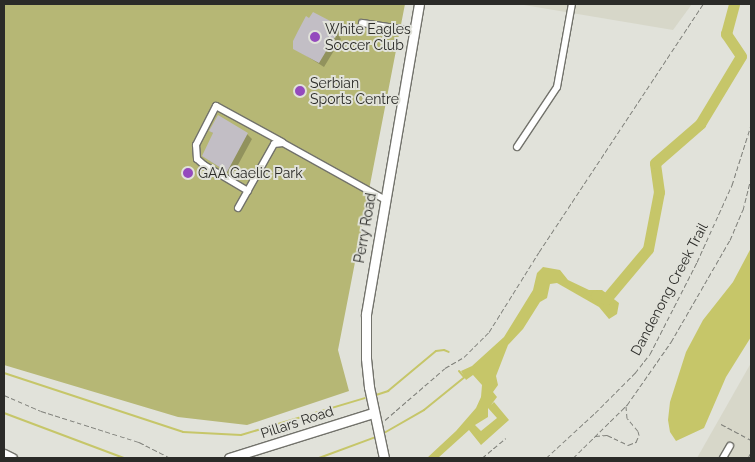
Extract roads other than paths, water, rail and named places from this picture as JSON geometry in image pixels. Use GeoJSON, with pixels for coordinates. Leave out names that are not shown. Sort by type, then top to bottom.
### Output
{"type":"FeatureCollection","features":[{"type":"Feature","properties":{"kind":"main road","name":"Perry Road"},"geometry":{"type":"LineString","coordinates":[[384,458],[373,413],[366,358],[366,318],[384,199],[419,4]]}},
{"type":"Feature","properties":{"kind":"main road","name":"Pillars Road"},"geometry":{"type":"LineString","coordinates":[[228,458],[373,413]]}},
{"type":"Feature","properties":{"kind":"main road"},"geometry":{"type":"LineString","coordinates":[[4,454],[12,458]]}},
{"type":"Feature","properties":{"kind":"street"},"geometry":{"type":"LineString","coordinates":[[517,147],[557,87],[572,4]]}},
{"type":"Feature","properties":{"kind":"street"},"geometry":{"type":"LineString","coordinates":[[362,24],[414,31]]}},
{"type":"Feature","properties":{"kind":"street"},"geometry":{"type":"LineString","coordinates":[[248,191],[197,159],[196,145],[216,106],[384,199]]}},
{"type":"Feature","properties":{"kind":"street"},"geometry":{"type":"LineString","coordinates":[[238,208],[274,144],[283,143]]}},
{"type":"Feature","properties":{"kind":"street"},"geometry":{"type":"LineString","coordinates":[[723,458],[730,446]]}},
{"type":"Feature","properties":{"kind":"waterway"},"geometry":{"type":"LineString","coordinates":[[596,295],[606,299],[648,249],[659,192],[655,163],[700,124],[741,56],[726,34],[734,4]]}},
{"type":"Feature","properties":{"kind":"waterway"},"geometry":{"type":"LineString","coordinates":[[376,395],[388,391],[436,351],[444,350],[449,352]]}},
{"type":"Feature","properties":{"kind":"waterway"},"geometry":{"type":"LineString","coordinates":[[459,371],[464,377]]}},
{"type":"Feature","properties":{"kind":"waterway"},"geometry":{"type":"LineString","coordinates":[[4,373],[183,432],[241,435],[365,398]]}},
{"type":"Feature","properties":{"kind":"waterway"},"geometry":{"type":"LineString","coordinates":[[384,433],[424,410],[466,376]]}},
{"type":"Feature","properties":{"kind":"waterway"},"geometry":{"type":"LineString","coordinates":[[4,413],[124,458]]}},
{"type":"Feature","properties":{"kind":"waterway"},"geometry":{"type":"LineString","coordinates":[[319,458],[373,438]]}},
{"type":"Feature","properties":{"kind":"place","name":"White Eagles Soccer Club"},"geometry":{"type":"Point","coordinates":[315,37]}},
{"type":"Feature","properties":{"kind":"place","name":"Serbian Sports Centre"},"geometry":{"type":"Point","coordinates":[300,91]}},
{"type":"Feature","properties":{"kind":"place","name":"GAA Gaelic Park"},"geometry":{"type":"Point","coordinates":[188,173]}}]}
